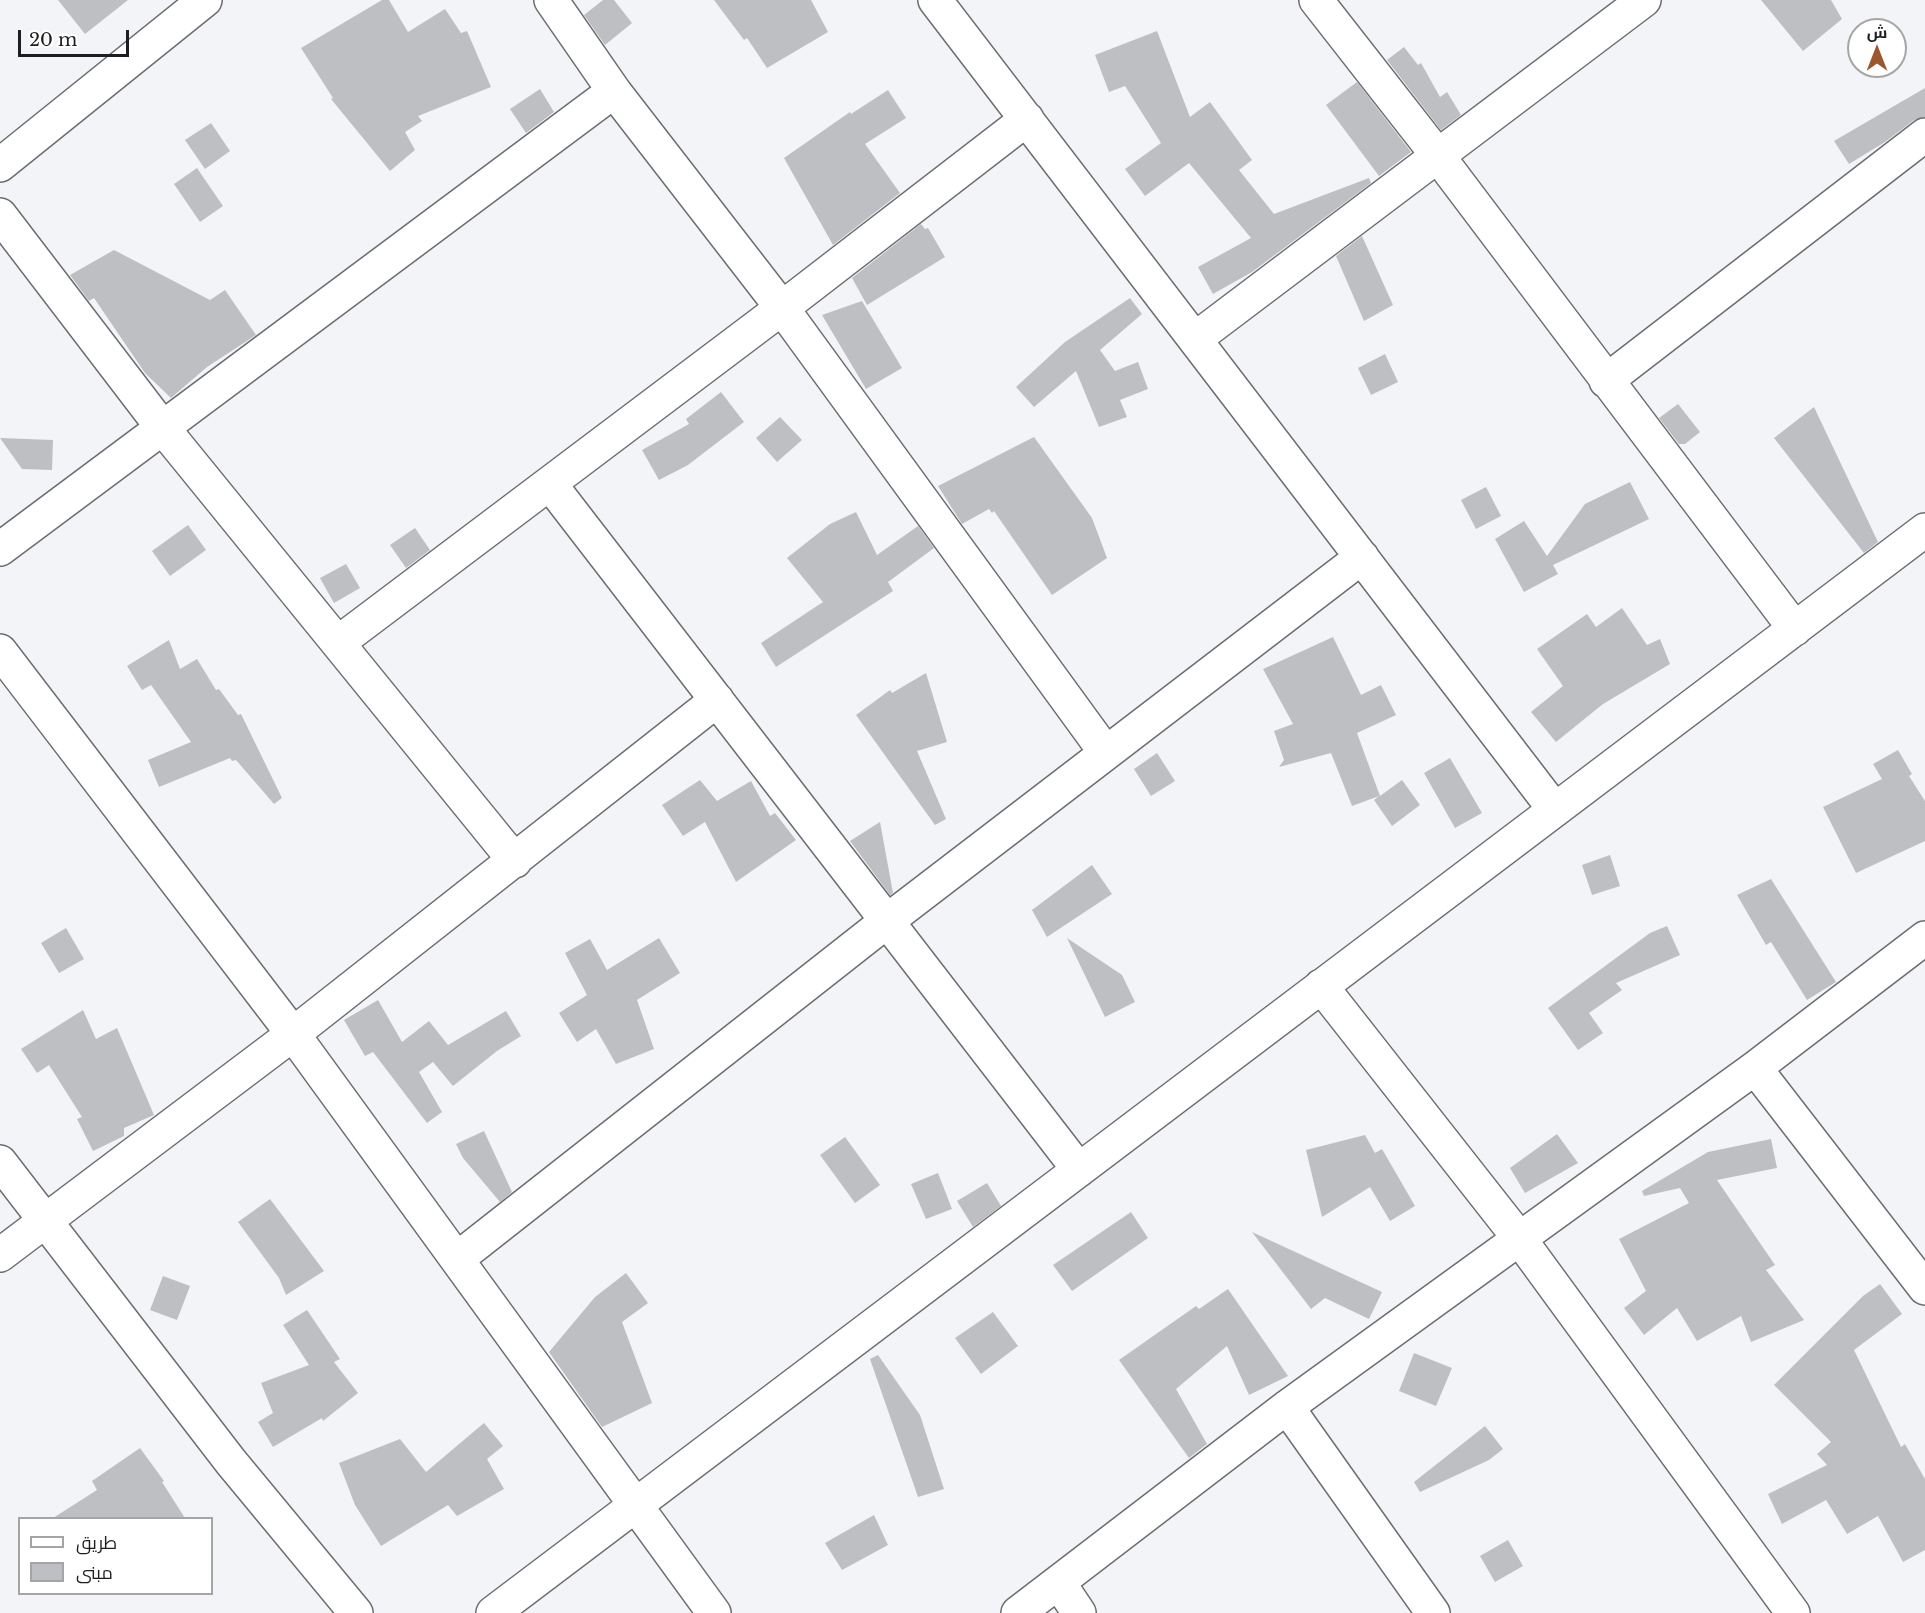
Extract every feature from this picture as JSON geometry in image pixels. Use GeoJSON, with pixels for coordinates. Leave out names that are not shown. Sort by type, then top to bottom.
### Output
{"type":"FeatureCollection","features":[{"type":"Feature","properties":{"kind":"street"},"geometry":{"type":"LineString","coordinates":[[551,0],[614,91],[782,308],[1106,753]]}},
{"type":"Feature","properties":{"kind":"street"},"geometry":{"type":"LineString","coordinates":[[935,0],[1555,810]]}},
{"type":"Feature","properties":{"kind":"street"},"geometry":{"type":"LineString","coordinates":[[1316,0],[1438,156],[1795,629]]}},
{"type":"Feature","properties":{"kind":"street"},"geometry":{"type":"LineString","coordinates":[[1195,339],[1644,0]]}},
{"type":"Feature","properties":{"kind":"street"},"geometry":{"type":"LineString","coordinates":[[0,165],[203,1]]}},
{"type":"Feature","properties":{"kind":"street"},"geometry":{"type":"LineString","coordinates":[[0,549],[614,91]]}},
{"type":"Feature","properties":{"kind":"street"},"geometry":{"type":"LineString","coordinates":[[339,642],[782,308],[1027,118]]}},
{"type":"Feature","properties":{"kind":"street"},"geometry":{"type":"LineString","coordinates":[[1606,381],[1925,135]]}},
{"type":"Feature","properties":{"kind":"street"},"geometry":{"type":"LineString","coordinates":[[0,215],[162,427],[515,861]]}},
{"type":"Feature","properties":{"kind":"street"},"geometry":{"type":"LineString","coordinates":[[550,483],[1079,1170]]}},
{"type":"Feature","properties":{"kind":"street"},"geometry":{"type":"LineString","coordinates":[[493,1613],[1925,530]]}},
{"type":"Feature","properties":{"kind":"street"},"geometry":{"type":"LineString","coordinates":[[457,1258],[887,921],[1362,557]]}},
{"type":"Feature","properties":{"kind":"street"},"geometry":{"type":"LineString","coordinates":[[0,651],[293,1034],[714,1613]]}},
{"type":"Feature","properties":{"kind":"street"},"geometry":{"type":"LineString","coordinates":[[0,1255],[293,1034],[717,700]]}},
{"type":"Feature","properties":{"kind":"street"},"geometry":{"type":"LineString","coordinates":[[1018,1613],[1287,1407],[1755,1068],[1925,938]]}},
{"type":"Feature","properties":{"kind":"street"},"geometry":{"type":"LineString","coordinates":[[1321,986],[1519,1238],[1793,1613]]}},
{"type":"Feature","properties":{"kind":"street"},"geometry":{"type":"LineString","coordinates":[[1755,1068],[1925,1288]]}},
{"type":"Feature","properties":{"kind":"street"},"geometry":{"type":"LineString","coordinates":[[0,1162],[231,1462],[356,1613]]}},
{"type":"Feature","properties":{"kind":"street"},"geometry":{"type":"LineString","coordinates":[[1287,1407],[1433,1613]]}},
{"type":"Feature","properties":{"kind":"street"},"geometry":{"type":"LineString","coordinates":[[1059,1583],[1079,1613]]}},
{"type":"Feature","properties":{"kind":"building"},"geometry":{"type":"Polygon","coordinates":[[[58,0],[128,0],[85,34],[58,0]]]}},
{"type":"Feature","properties":{"kind":"building"},"geometry":{"type":"Polygon","coordinates":[[[382,0],[389,0],[408,32],[445,9],[461,33],[467,31],[491,87],[418,116],[422,121],[405,132],[415,150],[390,171],[331,99],[333,98],[301,48],[382,0]]]}},
{"type":"Feature","properties":{"kind":"building"},"geometry":{"type":"Polygon","coordinates":[[[603,0],[614,0],[632,23],[605,45],[584,15],[603,0]]]}},
{"type":"Feature","properties":{"kind":"building"},"geometry":{"type":"Polygon","coordinates":[[[714,0],[811,0],[828,32],[767,68],[747,38],[744,40],[714,0]]]}},
{"type":"Feature","properties":{"kind":"building"},"geometry":{"type":"Polygon","coordinates":[[[1761,0],[1831,0],[1842,19],[1803,51],[1761,0]]]}},
{"type":"Feature","properties":{"kind":"building"},"geometry":{"type":"Polygon","coordinates":[[[1157,31],[1190,117],[1210,102],[1252,160],[1239,170],[1274,214],[1369,178],[1371,183],[1252,272],[1213,294],[1198,267],[1251,238],[1189,163],[1145,196],[1125,169],[1161,143],[1125,86],[1109,92],[1095,55],[1157,31]]]}},
{"type":"Feature","properties":{"kind":"building"},"geometry":{"type":"Polygon","coordinates":[[[1404,47],[1418,65],[1421,63],[1440,97],[1447,92],[1461,115],[1441,130],[1387,60],[1404,47]]]}},
{"type":"Feature","properties":{"kind":"building"},"geometry":{"type":"Polygon","coordinates":[[[1357,82],[1411,152],[1379,176],[1326,105],[1357,82]]]}},
{"type":"Feature","properties":{"kind":"building"},"geometry":{"type":"Polygon","coordinates":[[[1925,88],[1925,117],[1914,120],[1885,142],[1849,164],[1834,141],[1925,88]]]}},
{"type":"Feature","properties":{"kind":"building"},"geometry":{"type":"Polygon","coordinates":[[[540,89],[554,112],[526,133],[510,109],[540,89]]]}},
{"type":"Feature","properties":{"kind":"building"},"geometry":{"type":"Polygon","coordinates":[[[888,90],[906,118],[865,144],[900,193],[833,245],[784,158],[850,112],[851,114],[888,90]]]}},
{"type":"Feature","properties":{"kind":"building"},"geometry":{"type":"Polygon","coordinates":[[[211,123],[230,151],[205,169],[185,140],[211,123]]]}},
{"type":"Feature","properties":{"kind":"building"},"geometry":{"type":"Polygon","coordinates":[[[197,168],[223,206],[200,222],[174,184],[197,168]]]}},
{"type":"Feature","properties":{"kind":"building"},"geometry":{"type":"Polygon","coordinates":[[[921,224],[925,229],[928,228],[945,257],[867,305],[852,278],[921,224]]]}},
{"type":"Feature","properties":{"kind":"building"},"geometry":{"type":"Polygon","coordinates":[[[1362,236],[1393,305],[1364,321],[1336,256],[1362,236]]]}},
{"type":"Feature","properties":{"kind":"building"},"geometry":{"type":"Polygon","coordinates":[[[114,250],[210,300],[225,290],[256,335],[207,367],[171,398],[145,373],[94,298],[89,301],[70,275],[114,250]]]}},
{"type":"Feature","properties":{"kind":"building"},"geometry":{"type":"Polygon","coordinates":[[[1130,298],[1142,314],[1100,350],[1115,371],[1138,362],[1148,389],[1120,400],[1127,417],[1099,427],[1076,371],[1034,407],[1016,387],[1065,342],[1130,298]]]}},
{"type":"Feature","properties":{"kind":"building"},"geometry":{"type":"Polygon","coordinates":[[[862,301],[902,368],[866,389],[822,315],[862,301]]]}},
{"type":"Feature","properties":{"kind":"building"},"geometry":{"type":"Polygon","coordinates":[[[1385,354],[1398,382],[1371,395],[1358,368],[1385,354]]]}},
{"type":"Feature","properties":{"kind":"building"},"geometry":{"type":"Polygon","coordinates":[[[721,392],[744,422],[688,465],[659,480],[642,450],[689,424],[686,419],[721,392]]]}},
{"type":"Feature","properties":{"kind":"building"},"geometry":{"type":"Polygon","coordinates":[[[1678,404],[1700,432],[1685,444],[1679,444],[1659,418],[1678,404]]]}},
{"type":"Feature","properties":{"kind":"building"},"geometry":{"type":"Polygon","coordinates":[[[1814,407],[1878,542],[1864,553],[1774,438],[1814,407]]]}},
{"type":"Feature","properties":{"kind":"building"},"geometry":{"type":"Polygon","coordinates":[[[780,417],[802,440],[777,462],[756,438],[780,417]]]}},
{"type":"Feature","properties":{"kind":"building"},"geometry":{"type":"Polygon","coordinates":[[[1034,437],[1092,518],[1107,558],[1052,595],[994,511],[992,513],[989,509],[962,524],[938,486],[1034,437]]]}},
{"type":"Feature","properties":{"kind":"building"},"geometry":{"type":"Polygon","coordinates":[[[0,438],[53,440],[52,470],[22,469],[0,438]]]}},
{"type":"Feature","properties":{"kind":"building"},"geometry":{"type":"Polygon","coordinates":[[[1630,482],[1649,519],[1553,565],[1558,574],[1524,592],[1495,539],[1524,521],[1547,556],[1585,504],[1630,482]]]}},
{"type":"Feature","properties":{"kind":"building"},"geometry":{"type":"Polygon","coordinates":[[[1486,487],[1501,516],[1476,529],[1461,500],[1486,487]]]}},
{"type":"Feature","properties":{"kind":"building"},"geometry":{"type":"Polygon","coordinates":[[[856,512],[877,555],[918,526],[934,548],[888,582],[893,591],[776,667],[761,643],[823,602],[787,558],[830,524],[856,512]]]}},
{"type":"Feature","properties":{"kind":"building"},"geometry":{"type":"Polygon","coordinates":[[[188,525],[206,550],[170,576],[152,551],[188,525]]]}},
{"type":"Feature","properties":{"kind":"building"},"geometry":{"type":"Polygon","coordinates":[[[415,528],[430,550],[406,568],[390,545],[415,528]]]}},
{"type":"Feature","properties":{"kind":"building"},"geometry":{"type":"Polygon","coordinates":[[[346,564],[360,588],[334,603],[320,578],[346,564]]]}},
{"type":"Feature","properties":{"kind":"building"},"geometry":{"type":"Polygon","coordinates":[[[1622,608],[1647,645],[1660,639],[1670,664],[1603,704],[1556,742],[1531,712],[1563,686],[1537,649],[1587,614],[1596,627],[1622,608]]]}},
{"type":"Feature","properties":{"kind":"building"},"geometry":{"type":"Polygon","coordinates":[[[1333,637],[1361,695],[1381,685],[1396,715],[1357,733],[1380,796],[1402,780],[1420,805],[1392,826],[1374,800],[1379,796],[1352,806],[1331,753],[1279,767],[1284,760],[1274,731],[1293,724],[1263,669],[1333,637]]]}},
{"type":"Feature","properties":{"kind":"building"},"geometry":{"type":"Polygon","coordinates":[[[169,640],[180,669],[197,659],[216,690],[219,689],[238,715],[241,714],[282,798],[274,804],[236,760],[232,761],[230,758],[159,787],[148,760],[191,742],[151,685],[142,690],[127,666],[169,640]]]}},
{"type":"Feature","properties":{"kind":"building"},"geometry":{"type":"Polygon","coordinates":[[[926,673],[947,742],[917,751],[946,819],[935,825],[856,715],[890,690],[892,693],[926,673]]]}},
{"type":"Feature","properties":{"kind":"building"},"geometry":{"type":"Polygon","coordinates":[[[1898,750],[1912,774],[1909,776],[1925,801],[1925,841],[1856,873],[1823,807],[1882,779],[1873,764],[1898,750]]]}},
{"type":"Feature","properties":{"kind":"building"},"geometry":{"type":"Polygon","coordinates":[[[1157,753],[1175,781],[1151,796],[1134,769],[1157,753]]]}},
{"type":"Feature","properties":{"kind":"building"},"geometry":{"type":"Polygon","coordinates":[[[1450,758],[1482,813],[1455,828],[1424,773],[1450,758]]]}},
{"type":"Feature","properties":{"kind":"building"},"geometry":{"type":"Polygon","coordinates":[[[700,780],[717,801],[751,781],[770,816],[775,813],[796,840],[736,882],[705,822],[683,836],[662,805],[700,780]]]}},
{"type":"Feature","properties":{"kind":"building"},"geometry":{"type":"Polygon","coordinates":[[[880,822],[893,893],[890,895],[850,841],[880,822]]]}},
{"type":"Feature","properties":{"kind":"building"},"geometry":{"type":"Polygon","coordinates":[[[1610,855],[1620,886],[1592,895],[1582,865],[1610,855]]]}},
{"type":"Feature","properties":{"kind":"building"},"geometry":{"type":"Polygon","coordinates":[[[1092,865],[1112,894],[1047,937],[1032,910],[1092,865]]]}},
{"type":"Feature","properties":{"kind":"building"},"geometry":{"type":"Polygon","coordinates":[[[1771,879],[1836,982],[1807,1000],[1771,942],[1766,945],[1737,895],[1771,879]]]}},
{"type":"Feature","properties":{"kind":"building"},"geometry":{"type":"Polygon","coordinates":[[[1667,926],[1680,955],[1616,983],[1622,990],[1589,1013],[1603,1033],[1578,1050],[1548,1008],[1650,933],[1667,926]]]}},
{"type":"Feature","properties":{"kind":"building"},"geometry":{"type":"Polygon","coordinates":[[[66,928],[84,959],[59,973],[41,943],[66,928]]]}},
{"type":"Feature","properties":{"kind":"building"},"geometry":{"type":"Polygon","coordinates":[[[659,938],[680,973],[637,1000],[654,1049],[616,1064],[596,1029],[577,1042],[559,1013],[587,995],[565,953],[590,939],[607,970],[659,938]]]}},
{"type":"Feature","properties":{"kind":"building"},"geometry":{"type":"Polygon","coordinates":[[[1067,938],[1122,975],[1135,1002],[1105,1017],[1067,938]]]}},
{"type":"Feature","properties":{"kind":"building"},"geometry":{"type":"Polygon","coordinates":[[[378,1000],[402,1042],[429,1021],[448,1045],[506,1011],[521,1036],[497,1051],[453,1086],[433,1062],[419,1072],[442,1112],[427,1123],[373,1052],[365,1056],[344,1020],[378,1000]]]}},
{"type":"Feature","properties":{"kind":"building"},"geometry":{"type":"Polygon","coordinates":[[[83,1010],[96,1039],[117,1028],[154,1115],[124,1128],[124,1136],[93,1151],[77,1119],[82,1117],[49,1065],[37,1073],[21,1049],[83,1010]]]}},
{"type":"Feature","properties":{"kind":"building"},"geometry":{"type":"Polygon","coordinates":[[[484,1131],[512,1192],[500,1202],[463,1158],[456,1144],[484,1131]]]}},
{"type":"Feature","properties":{"kind":"building"},"geometry":{"type":"Polygon","coordinates":[[[1557,1134],[1578,1163],[1525,1193],[1510,1168],[1557,1134]]]}},
{"type":"Feature","properties":{"kind":"building"},"geometry":{"type":"Polygon","coordinates":[[[1365,1135],[1375,1153],[1382,1149],[1415,1206],[1390,1221],[1370,1187],[1322,1217],[1306,1150],[1365,1135]]]}},
{"type":"Feature","properties":{"kind":"building"},"geometry":{"type":"Polygon","coordinates":[[[845,1137],[880,1185],[855,1203],[820,1155],[845,1137]]]}},
{"type":"Feature","properties":{"kind":"building"},"geometry":{"type":"Polygon","coordinates":[[[1771,1139],[1777,1168],[1717,1180],[1775,1265],[1766,1270],[1804,1320],[1751,1342],[1741,1316],[1697,1341],[1677,1308],[1644,1335],[1624,1308],[1646,1291],[1619,1239],[1689,1203],[1680,1188],[1644,1196],[1642,1191],[1708,1152],[1771,1139]]]}},
{"type":"Feature","properties":{"kind":"building"},"geometry":{"type":"Polygon","coordinates":[[[938,1173],[952,1209],[926,1219],[911,1184],[938,1173]]]}},
{"type":"Feature","properties":{"kind":"building"},"geometry":{"type":"Polygon","coordinates":[[[987,1183],[1001,1206],[973,1227],[957,1201],[987,1183]]]}},
{"type":"Feature","properties":{"kind":"building"},"geometry":{"type":"Polygon","coordinates":[[[270,1199],[324,1271],[286,1295],[279,1278],[238,1222],[270,1199]]]}},
{"type":"Feature","properties":{"kind":"building"},"geometry":{"type":"Polygon","coordinates":[[[1131,1212],[1148,1238],[1072,1291],[1053,1265],[1131,1212]]]}},
{"type":"Feature","properties":{"kind":"building"},"geometry":{"type":"Polygon","coordinates":[[[1252,1232],[1382,1292],[1369,1319],[1325,1298],[1311,1309],[1252,1232]]]}},
{"type":"Feature","properties":{"kind":"building"},"geometry":{"type":"Polygon","coordinates":[[[626,1273],[648,1303],[622,1322],[652,1403],[602,1427],[549,1352],[595,1297],[626,1273]]]}},
{"type":"Feature","properties":{"kind":"building"},"geometry":{"type":"Polygon","coordinates":[[[163,1276],[190,1286],[177,1320],[150,1310],[163,1276]]]}},
{"type":"Feature","properties":{"kind":"building"},"geometry":{"type":"Polygon","coordinates":[[[1880,1284],[1902,1314],[1854,1350],[1901,1447],[1905,1444],[1925,1479],[1925,1550],[1903,1562],[1878,1516],[1847,1534],[1826,1500],[1782,1524],[1768,1494],[1827,1465],[1817,1454],[1831,1442],[1774,1385],[1863,1296],[1880,1284]]]}},
{"type":"Feature","properties":{"kind":"building"},"geometry":{"type":"Polygon","coordinates":[[[1228,1289],[1288,1376],[1249,1395],[1227,1346],[1176,1389],[1207,1444],[1189,1458],[1119,1360],[1196,1306],[1199,1309],[1228,1289]]]}},
{"type":"Feature","properties":{"kind":"building"},"geometry":{"type":"Polygon","coordinates":[[[307,1310],[340,1359],[334,1362],[358,1393],[323,1421],[322,1418],[273,1447],[258,1422],[273,1413],[261,1383],[309,1365],[283,1325],[307,1310]]]}},
{"type":"Feature","properties":{"kind":"building"},"geometry":{"type":"Polygon","coordinates":[[[993,1312],[1018,1346],[981,1374],[955,1338],[993,1312]]]}},
{"type":"Feature","properties":{"kind":"building"},"geometry":{"type":"Polygon","coordinates":[[[1414,1353],[1452,1368],[1436,1406],[1399,1391],[1414,1353]]]}},
{"type":"Feature","properties":{"kind":"building"},"geometry":{"type":"Polygon","coordinates":[[[878,1355],[920,1415],[944,1489],[918,1497],[870,1359],[878,1355]]]}},
{"type":"Feature","properties":{"kind":"building"},"geometry":{"type":"Polygon","coordinates":[[[484,1423],[503,1446],[487,1459],[504,1489],[457,1516],[448,1505],[381,1546],[355,1505],[339,1463],[400,1439],[426,1472],[484,1423]]]}},
{"type":"Feature","properties":{"kind":"building"},"geometry":{"type":"Polygon","coordinates":[[[1485,1426],[1503,1449],[1489,1460],[1420,1492],[1414,1482],[1485,1426]]]}},
{"type":"Feature","properties":{"kind":"building"},"geometry":{"type":"Polygon","coordinates":[[[140,1448],[164,1481],[162,1482],[184,1517],[55,1517],[97,1490],[92,1481],[140,1448]]]}},
{"type":"Feature","properties":{"kind":"building"},"geometry":{"type":"Polygon","coordinates":[[[874,1515],[888,1545],[842,1570],[825,1543],[874,1515]]]}},
{"type":"Feature","properties":{"kind":"building"},"geometry":{"type":"Polygon","coordinates":[[[1508,1540],[1523,1566],[1495,1582],[1480,1556],[1508,1540]]]}}]}
